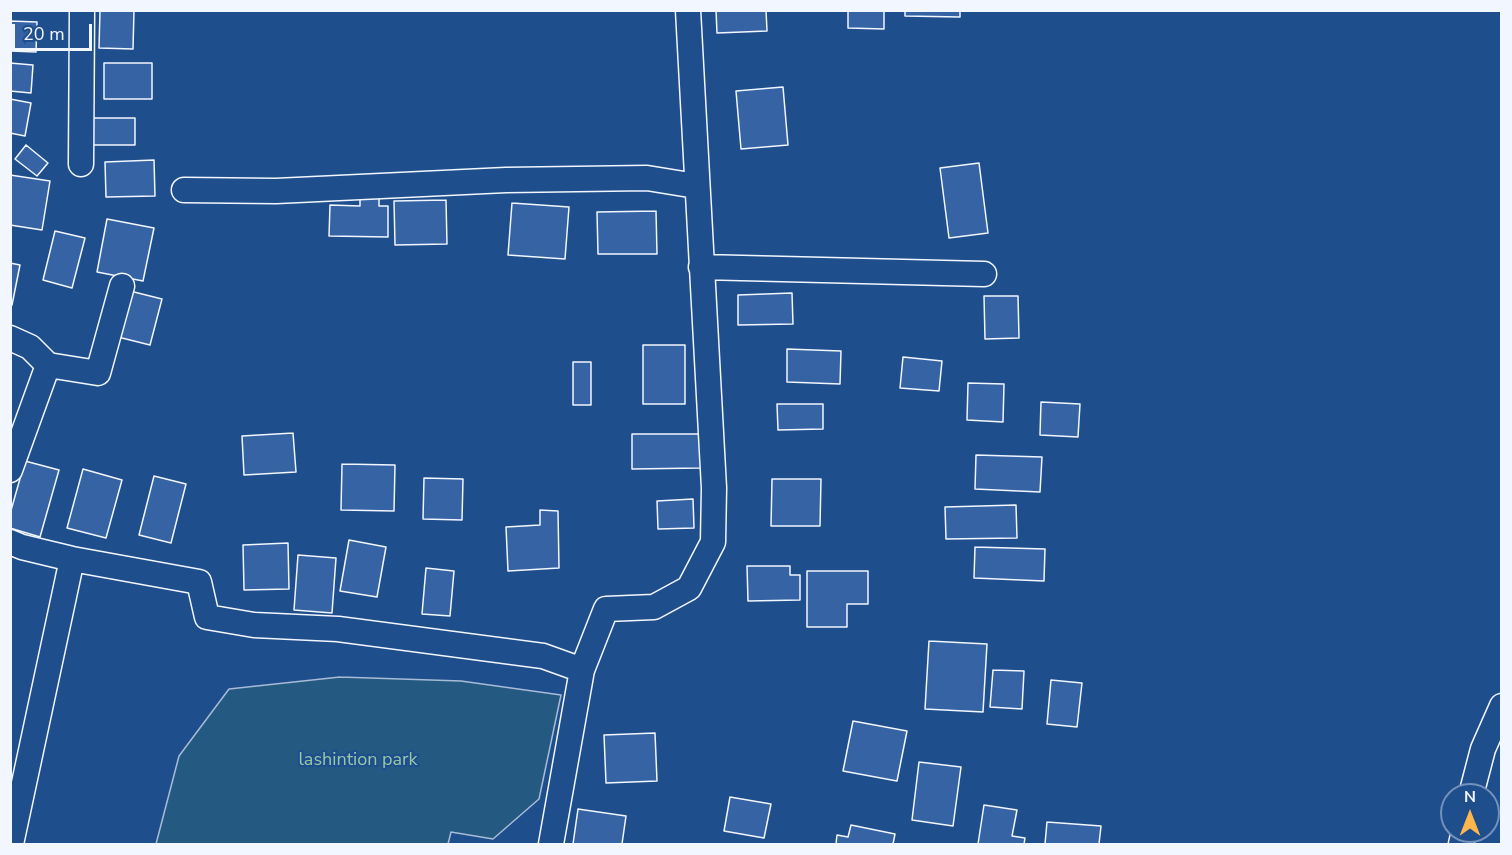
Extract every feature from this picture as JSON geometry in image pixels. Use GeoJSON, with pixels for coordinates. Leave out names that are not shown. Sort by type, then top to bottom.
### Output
{"type":"FeatureCollection","features":[{"type":"Feature","properties":{"kind":"street"},"geometry":{"type":"LineString","coordinates":[[81,164],[82,10]]}},
{"type":"Feature","properties":{"kind":"street"},"geometry":{"type":"LineString","coordinates":[[551,844],[582,670],[606,609],[654,607],[689,588],[713,542],[714,488],[688,10]]}},
{"type":"Feature","properties":{"kind":"street"},"geometry":{"type":"LineString","coordinates":[[184,190],[276,191],[506,180],[647,178],[696,186]]}},
{"type":"Feature","properties":{"kind":"street"},"geometry":{"type":"LineString","coordinates":[[701,267],[984,274]]}},
{"type":"Feature","properties":{"kind":"street"},"geometry":{"type":"LineString","coordinates":[[10,338],[30,347],[48,365],[98,373],[122,286]]}},
{"type":"Feature","properties":{"kind":"street"},"geometry":{"type":"LineString","coordinates":[[10,470],[48,365]]}},
{"type":"Feature","properties":{"kind":"street"},"geometry":{"type":"LineString","coordinates":[[10,542],[72,559],[199,582],[207,617],[254,625],[338,629],[543,656],[582,670]]}},
{"type":"Feature","properties":{"kind":"street"},"geometry":{"type":"LineString","coordinates":[[11,844],[72,559]]}},
{"type":"Feature","properties":{"kind":"street"},"geometry":{"type":"LineString","coordinates":[[1475,783],[1483,750],[1502,706]]}},
{"type":"Feature","properties":{"kind":"green space","name":"lashintion park"},"geometry":{"type":"Polygon","coordinates":[[[340,677],[461,681],[561,695],[539,799],[493,839],[451,832],[448,844],[156,844],[179,756],[229,689],[340,677]]]}},
{"type":"Feature","properties":{"kind":"building"},"geometry":{"type":"Polygon","coordinates":[[[100,10],[134,10],[133,49],[99,48],[100,10]]]}},
{"type":"Feature","properties":{"kind":"building"},"geometry":{"type":"Polygon","coordinates":[[[716,10],[766,10],[767,31],[717,33],[716,10]]]}},
{"type":"Feature","properties":{"kind":"building"},"geometry":{"type":"Polygon","coordinates":[[[848,10],[884,10],[884,29],[848,28],[848,10]]]}},
{"type":"Feature","properties":{"kind":"building"},"geometry":{"type":"Polygon","coordinates":[[[905,10],[960,10],[960,17],[905,16],[905,10]]]}},
{"type":"Feature","properties":{"kind":"building"},"geometry":{"type":"Polygon","coordinates":[[[10,21],[37,22],[36,52],[10,51],[10,21]]]}},
{"type":"Feature","properties":{"kind":"building"},"geometry":{"type":"Polygon","coordinates":[[[10,63],[33,65],[31,93],[10,91],[10,63]]]}},
{"type":"Feature","properties":{"kind":"building"},"geometry":{"type":"Polygon","coordinates":[[[104,63],[152,63],[152,99],[104,99],[104,63]]]}},
{"type":"Feature","properties":{"kind":"building"},"geometry":{"type":"Polygon","coordinates":[[[783,87],[788,145],[741,149],[736,91],[783,87]]]}},
{"type":"Feature","properties":{"kind":"building"},"geometry":{"type":"Polygon","coordinates":[[[10,99],[31,103],[25,136],[10,133],[10,99]]]}},
{"type":"Feature","properties":{"kind":"building"},"geometry":{"type":"Polygon","coordinates":[[[93,118],[135,118],[135,145],[93,145],[93,118]]]}},
{"type":"Feature","properties":{"kind":"building"},"geometry":{"type":"Polygon","coordinates":[[[26,145],[48,163],[37,176],[15,159],[26,145]]]}},
{"type":"Feature","properties":{"kind":"building"},"geometry":{"type":"Polygon","coordinates":[[[154,160],[155,196],[106,197],[105,162],[154,160]]]}},
{"type":"Feature","properties":{"kind":"building"},"geometry":{"type":"Polygon","coordinates":[[[979,163],[988,233],[949,238],[940,168],[979,163]]]}},
{"type":"Feature","properties":{"kind":"building"},"geometry":{"type":"Polygon","coordinates":[[[10,175],[50,181],[42,230],[10,225],[10,175]]]}},
{"type":"Feature","properties":{"kind":"building"},"geometry":{"type":"Polygon","coordinates":[[[360,196],[379,196],[379,206],[388,206],[388,237],[329,236],[330,205],[360,206],[360,196]]]}},
{"type":"Feature","properties":{"kind":"building"},"geometry":{"type":"Polygon","coordinates":[[[446,200],[447,244],[395,245],[394,201],[446,200]]]}},
{"type":"Feature","properties":{"kind":"building"},"geometry":{"type":"Polygon","coordinates":[[[512,203],[569,207],[565,259],[508,255],[512,203]]]}},
{"type":"Feature","properties":{"kind":"building"},"geometry":{"type":"Polygon","coordinates":[[[656,211],[657,254],[598,254],[597,212],[656,211]]]}},
{"type":"Feature","properties":{"kind":"building"},"geometry":{"type":"Polygon","coordinates":[[[107,219],[154,228],[143,281],[97,272],[107,219]]]}},
{"type":"Feature","properties":{"kind":"building"},"geometry":{"type":"Polygon","coordinates":[[[55,231],[85,238],[72,288],[43,280],[55,231]]]}},
{"type":"Feature","properties":{"kind":"building"},"geometry":{"type":"Polygon","coordinates":[[[10,263],[20,265],[12,305],[10,305],[10,263]]]}},
{"type":"Feature","properties":{"kind":"building"},"geometry":{"type":"Polygon","coordinates":[[[130,291],[162,299],[150,345],[118,337],[130,291]]]}},
{"type":"Feature","properties":{"kind":"building"},"geometry":{"type":"Polygon","coordinates":[[[792,293],[793,324],[738,325],[738,295],[792,293]]]}},
{"type":"Feature","properties":{"kind":"building"},"geometry":{"type":"Polygon","coordinates":[[[984,296],[1018,296],[1019,338],[985,339],[984,296]]]}},
{"type":"Feature","properties":{"kind":"building"},"geometry":{"type":"Polygon","coordinates":[[[643,345],[685,345],[685,404],[643,404],[643,345]]]}},
{"type":"Feature","properties":{"kind":"building"},"geometry":{"type":"Polygon","coordinates":[[[787,349],[841,351],[840,384],[787,382],[787,349]]]}},
{"type":"Feature","properties":{"kind":"building"},"geometry":{"type":"Polygon","coordinates":[[[903,357],[942,361],[939,391],[900,388],[903,357]]]}},
{"type":"Feature","properties":{"kind":"building"},"geometry":{"type":"Polygon","coordinates":[[[573,362],[591,362],[591,405],[573,405],[573,362]]]}},
{"type":"Feature","properties":{"kind":"building"},"geometry":{"type":"Polygon","coordinates":[[[968,383],[1004,384],[1003,422],[967,420],[968,383]]]}},
{"type":"Feature","properties":{"kind":"building"},"geometry":{"type":"Polygon","coordinates":[[[1041,402],[1080,404],[1078,437],[1040,435],[1041,402]]]}},
{"type":"Feature","properties":{"kind":"building"},"geometry":{"type":"Polygon","coordinates":[[[777,404],[823,404],[823,429],[778,430],[777,404]]]}},
{"type":"Feature","properties":{"kind":"building"},"geometry":{"type":"Polygon","coordinates":[[[293,433],[296,472],[244,475],[242,436],[293,433]]]}},
{"type":"Feature","properties":{"kind":"building"},"geometry":{"type":"Polygon","coordinates":[[[632,434],[700,434],[701,468],[632,469],[632,434]]]}},
{"type":"Feature","properties":{"kind":"building"},"geometry":{"type":"Polygon","coordinates":[[[976,455],[1042,457],[1040,492],[975,489],[976,455]]]}},
{"type":"Feature","properties":{"kind":"building"},"geometry":{"type":"Polygon","coordinates":[[[25,461],[59,470],[40,537],[10,528],[10,514],[25,461]]]}},
{"type":"Feature","properties":{"kind":"building"},"geometry":{"type":"Polygon","coordinates":[[[342,464],[395,465],[394,511],[341,510],[342,464]]]}},
{"type":"Feature","properties":{"kind":"building"},"geometry":{"type":"Polygon","coordinates":[[[83,469],[122,480],[106,538],[67,528],[83,469]]]}},
{"type":"Feature","properties":{"kind":"building"},"geometry":{"type":"Polygon","coordinates":[[[154,476],[186,484],[171,543],[139,535],[154,476]]]}},
{"type":"Feature","properties":{"kind":"building"},"geometry":{"type":"Polygon","coordinates":[[[424,478],[463,479],[462,520],[423,519],[424,478]]]}},
{"type":"Feature","properties":{"kind":"building"},"geometry":{"type":"Polygon","coordinates":[[[772,479],[821,479],[820,526],[771,526],[772,479]]]}},
{"type":"Feature","properties":{"kind":"building"},"geometry":{"type":"Polygon","coordinates":[[[693,499],[694,528],[658,529],[657,501],[693,499]]]}},
{"type":"Feature","properties":{"kind":"building"},"geometry":{"type":"Polygon","coordinates":[[[1016,505],[1017,538],[946,539],[945,507],[1016,505]]]}},
{"type":"Feature","properties":{"kind":"building"},"geometry":{"type":"Polygon","coordinates":[[[540,510],[558,511],[559,568],[508,571],[506,527],[540,525],[540,510]]]}},
{"type":"Feature","properties":{"kind":"building"},"geometry":{"type":"Polygon","coordinates":[[[349,540],[386,547],[377,597],[340,591],[349,540]]]}},
{"type":"Feature","properties":{"kind":"building"},"geometry":{"type":"Polygon","coordinates":[[[288,543],[289,589],[244,590],[243,545],[288,543]]]}},
{"type":"Feature","properties":{"kind":"building"},"geometry":{"type":"Polygon","coordinates":[[[975,547],[1045,549],[1044,581],[974,578],[975,547]]]}},
{"type":"Feature","properties":{"kind":"building"},"geometry":{"type":"Polygon","coordinates":[[[298,555],[336,558],[332,613],[294,610],[298,555]]]}},
{"type":"Feature","properties":{"kind":"building"},"geometry":{"type":"Polygon","coordinates":[[[747,566],[790,566],[790,575],[800,575],[800,600],[748,601],[747,566]]]}},
{"type":"Feature","properties":{"kind":"building"},"geometry":{"type":"Polygon","coordinates":[[[426,568],[454,571],[450,616],[422,614],[426,568]]]}},
{"type":"Feature","properties":{"kind":"building"},"geometry":{"type":"Polygon","coordinates":[[[807,571],[868,571],[868,604],[847,604],[847,627],[807,627],[807,571]]]}},
{"type":"Feature","properties":{"kind":"building"},"geometry":{"type":"Polygon","coordinates":[[[929,641],[987,644],[983,712],[925,709],[929,641]]]}},
{"type":"Feature","properties":{"kind":"building"},"geometry":{"type":"Polygon","coordinates":[[[993,670],[1024,671],[1022,709],[990,707],[993,670]]]}},
{"type":"Feature","properties":{"kind":"building"},"geometry":{"type":"Polygon","coordinates":[[[1051,680],[1082,683],[1077,727],[1047,724],[1051,680]]]}},
{"type":"Feature","properties":{"kind":"building"},"geometry":{"type":"Polygon","coordinates":[[[853,721],[907,731],[897,781],[843,771],[853,721]]]}},
{"type":"Feature","properties":{"kind":"building"},"geometry":{"type":"Polygon","coordinates":[[[655,733],[657,781],[606,783],[604,735],[655,733]]]}},
{"type":"Feature","properties":{"kind":"building"},"geometry":{"type":"Polygon","coordinates":[[[919,762],[961,767],[953,826],[912,820],[919,762]]]}},
{"type":"Feature","properties":{"kind":"building"},"geometry":{"type":"Polygon","coordinates":[[[730,797],[771,804],[764,838],[724,831],[730,797]]]}},
{"type":"Feature","properties":{"kind":"building"},"geometry":{"type":"Polygon","coordinates":[[[984,805],[1017,810],[1012,836],[1025,838],[1024,844],[978,844],[984,805]]]}},
{"type":"Feature","properties":{"kind":"building"},"geometry":{"type":"Polygon","coordinates":[[[578,809],[626,816],[622,844],[573,844],[578,809]]]}},
{"type":"Feature","properties":{"kind":"building"},"geometry":{"type":"Polygon","coordinates":[[[1047,822],[1101,826],[1099,844],[1045,844],[1047,822]]]}},
{"type":"Feature","properties":{"kind":"building"},"geometry":{"type":"Polygon","coordinates":[[[851,825],[895,834],[893,844],[836,844],[837,835],[848,837],[851,825]]]}}]}
